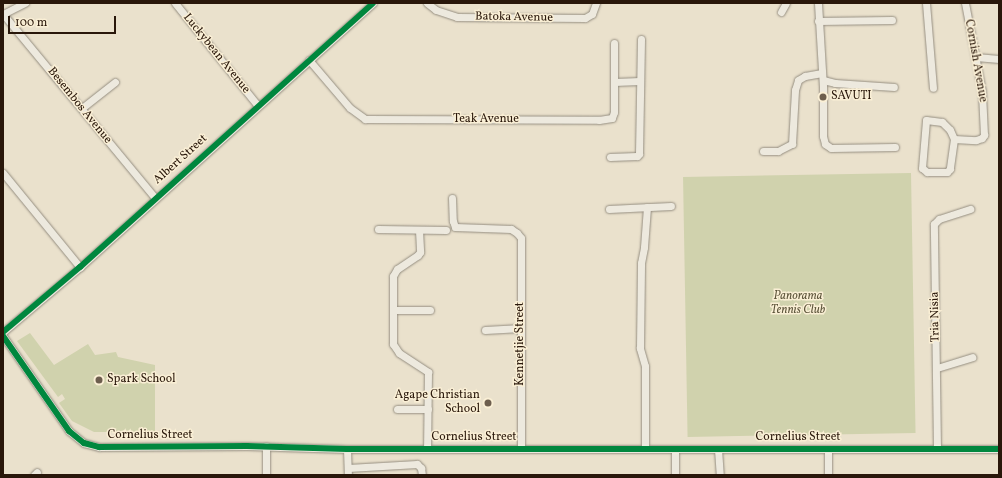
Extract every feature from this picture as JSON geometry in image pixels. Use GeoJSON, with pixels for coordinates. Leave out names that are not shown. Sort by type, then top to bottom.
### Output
{"type":"FeatureCollection","features":[{"type":"Feature","properties":{"kind":"street"},"geometry":{"type":"LineString","coordinates":[[3,14],[25,3]]}},
{"type":"Feature","properties":{"kind":"street","name":"Luckybean Avenue"},"geometry":{"type":"LineString","coordinates":[[175,3],[258,106]]}},
{"type":"Feature","properties":{"kind":"street","name":"Albert Street"},"geometry":{"type":"LineString","coordinates":[[3,332],[80,267],[373,3]]}},
{"type":"Feature","properties":{"kind":"street","name":"Batoka Avenue"},"geometry":{"type":"LineString","coordinates":[[427,3],[436,10],[457,16],[585,18],[592,14],[596,3]]}},
{"type":"Feature","properties":{"kind":"street"},"geometry":{"type":"LineString","coordinates":[[781,12],[786,3]]}},
{"type":"Feature","properties":{"kind":"street"},"geometry":{"type":"LineString","coordinates":[[818,3],[823,136],[826,146],[831,148],[895,147]]}},
{"type":"Feature","properties":{"kind":"street"},"geometry":{"type":"LineString","coordinates":[[926,3],[933,88]]}},
{"type":"Feature","properties":{"kind":"street","name":"Cornish Avenue"},"geometry":{"type":"LineString","coordinates":[[954,139],[976,140],[982,138],[984,135],[983,98],[965,3]]}},
{"type":"Feature","properties":{"kind":"street","name":"Besembos Avenue"},"geometry":{"type":"LineString","coordinates":[[3,14],[155,198]]}},
{"type":"Feature","properties":{"kind":"street"},"geometry":{"type":"LineString","coordinates":[[818,21],[892,20]]}},
{"type":"Feature","properties":{"kind":"street"},"geometry":{"type":"LineString","coordinates":[[610,157],[637,156],[639,154],[641,39]]}},
{"type":"Feature","properties":{"kind":"street","name":"Teak Avenue"},"geometry":{"type":"LineString","coordinates":[[309,60],[350,108],[360,116],[370,120],[604,120],[613,116],[614,43]]}},
{"type":"Feature","properties":{"kind":"street"},"geometry":{"type":"LineString","coordinates":[[976,57],[999,59]]}},
{"type":"Feature","properties":{"kind":"street"},"geometry":{"type":"LineString","coordinates":[[763,151],[778,151],[792,144],[795,90],[798,80],[805,76],[835,83],[894,87]]}},
{"type":"Feature","properties":{"kind":"street"},"geometry":{"type":"LineString","coordinates":[[614,82],[640,81]]}},
{"type":"Feature","properties":{"kind":"street"},"geometry":{"type":"LineString","coordinates":[[82,108],[116,82]]}},
{"type":"Feature","properties":{"kind":"street"},"geometry":{"type":"LineString","coordinates":[[926,121],[942,122],[950,130],[954,139],[948,171],[924,171],[922,168],[926,121]]}},
{"type":"Feature","properties":{"kind":"street"},"geometry":{"type":"LineString","coordinates":[[3,173],[80,267]]}},
{"type":"Feature","properties":{"kind":"street","name":"Kennetjie Street"},"geometry":{"type":"LineString","coordinates":[[452,198],[452,221],[456,228],[511,229],[518,233],[521,238],[521,449]]}},
{"type":"Feature","properties":{"kind":"street"},"geometry":{"type":"LineString","coordinates":[[609,209],[671,206]]}},
{"type":"Feature","properties":{"kind":"street"},"geometry":{"type":"LineString","coordinates":[[645,449],[645,366],[640,348],[641,263],[644,247],[647,207]]}},
{"type":"Feature","properties":{"kind":"street","name":"Tria Nisia"},"geometry":{"type":"LineString","coordinates":[[937,449],[934,224],[939,219],[970,209]]}},
{"type":"Feature","properties":{"kind":"street"},"geometry":{"type":"LineString","coordinates":[[378,229],[446,230]]}},
{"type":"Feature","properties":{"kind":"street"},"geometry":{"type":"LineString","coordinates":[[419,230],[420,252],[418,255],[397,269],[393,276],[393,344],[399,353],[428,372],[428,449]]}},
{"type":"Feature","properties":{"kind":"street"},"geometry":{"type":"LineString","coordinates":[[394,310],[430,310]]}},
{"type":"Feature","properties":{"kind":"street"},"geometry":{"type":"LineString","coordinates":[[486,330],[521,328]]}},
{"type":"Feature","properties":{"kind":"street","name":"Cornelius Street"},"geometry":{"type":"LineString","coordinates":[[3,336],[69,431],[90,446],[113,448],[266,446],[347,449],[999,449]]}},
{"type":"Feature","properties":{"kind":"street"},"geometry":{"type":"LineString","coordinates":[[936,368],[972,357]]}},
{"type":"Feature","properties":{"kind":"street"},"geometry":{"type":"LineString","coordinates":[[397,409],[428,409]]}},
{"type":"Feature","properties":{"kind":"street"},"geometry":{"type":"LineString","coordinates":[[266,446],[266,475]]}},
{"type":"Feature","properties":{"kind":"street"},"geometry":{"type":"LineString","coordinates":[[347,449],[348,471],[417,464],[421,468],[422,475]]}},
{"type":"Feature","properties":{"kind":"street"},"geometry":{"type":"LineString","coordinates":[[675,449],[675,475]]}},
{"type":"Feature","properties":{"kind":"street"},"geometry":{"type":"LineString","coordinates":[[718,449],[720,475]]}},
{"type":"Feature","properties":{"kind":"street"},"geometry":{"type":"LineString","coordinates":[[828,449],[828,475]]}},
{"type":"Feature","properties":{"kind":"green space","name":"Panorama Tennis Club"},"geometry":{"type":"Polygon","coordinates":[[[911,173],[916,433],[688,437],[683,177],[911,173]]]}},
{"type":"Feature","properties":{"kind":"green space"},"geometry":{"type":"Polygon","coordinates":[[[30,333],[54,365],[88,344],[95,355],[116,352],[118,357],[155,365],[155,432],[94,432],[72,421],[59,403],[65,399],[62,394],[58,397],[17,341],[30,333]]]}},
{"type":"Feature","properties":{"kind":"cycle path"},"geometry":{"type":"LineString","coordinates":[[3,332],[80,267],[373,3]]}},
{"type":"Feature","properties":{"kind":"cycle path"},"geometry":{"type":"LineString","coordinates":[[3,336],[69,431],[84,443],[99,447],[247,446],[347,449],[999,449]]}},
{"type":"Feature","properties":{"kind":"place","name":"SAVUTI"},"geometry":{"type":"Point","coordinates":[823,97]}},
{"type":"Feature","properties":{"kind":"place","name":"Spark School"},"geometry":{"type":"Point","coordinates":[99,380]}},
{"type":"Feature","properties":{"kind":"place","name":"Agape Christian School"},"geometry":{"type":"Point","coordinates":[488,403]}}]}
